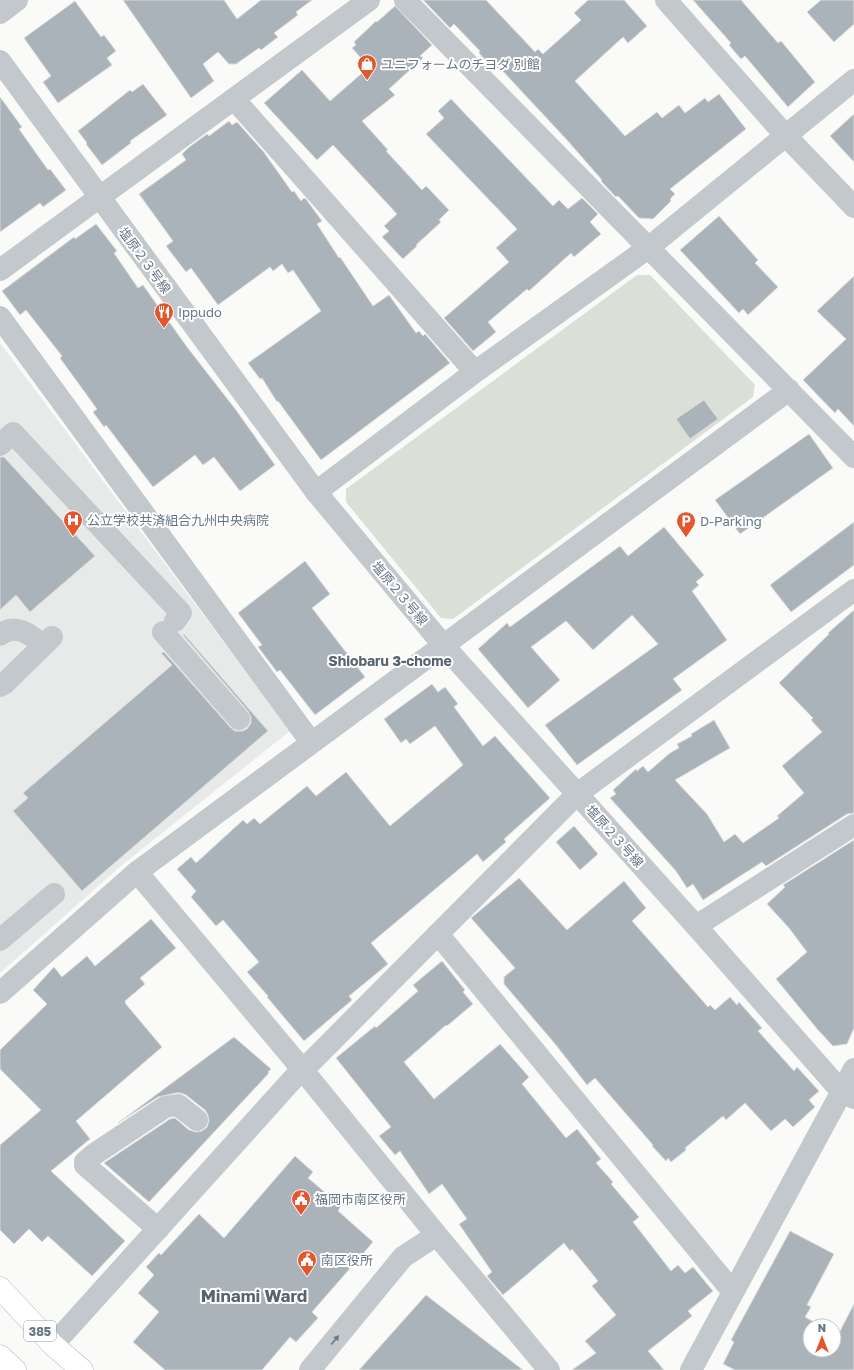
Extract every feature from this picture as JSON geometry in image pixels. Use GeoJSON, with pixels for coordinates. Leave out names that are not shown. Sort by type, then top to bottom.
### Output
{"type":"FeatureCollection","features":[{"type":"Feature","properties":{"kind":"highway","name":"385"},"geometry":{"type":"LineString","coordinates":[[0,1288],[53,1345],[82,1370]]}},
{"type":"Feature","properties":{"kind":"highway"},"geometry":{"type":"LineString","coordinates":[[0,1356],[15,1370]]}},
{"type":"Feature","properties":{"kind":"street"},"geometry":{"type":"LineString","coordinates":[[0,13],[17,0]]}},
{"type":"Feature","properties":{"kind":"street"},"geometry":{"type":"LineString","coordinates":[[0,270],[369,0]]}},
{"type":"Feature","properties":{"kind":"street"},"geometry":{"type":"LineString","coordinates":[[405,0],[854,457]]}},
{"type":"Feature","properties":{"kind":"street"},"geometry":{"type":"LineString","coordinates":[[666,0],[785,135],[854,207]]}},
{"type":"Feature","properties":{"kind":"street","name":"塩原２３号線"},"geometry":{"type":"LineString","coordinates":[[0,61],[316,492],[444,646],[848,1095]]}},
{"type":"Feature","properties":{"kind":"street"},"geometry":{"type":"LineString","coordinates":[[316,492],[475,372],[648,248],[854,80]]}},
{"type":"Feature","properties":{"kind":"street"},"geometry":{"type":"LineString","coordinates":[[234,99],[475,372]]}},
{"type":"Feature","properties":{"kind":"street"},"geometry":{"type":"LineString","coordinates":[[0,317],[311,742]]}},
{"type":"Feature","properties":{"kind":"street"},"geometry":{"type":"LineString","coordinates":[[0,993],[137,872],[788,390]]}},
{"type":"Feature","properties":{"kind":"street"},"geometry":{"type":"LineString","coordinates":[[0,445],[13,433],[128,568],[181,613],[169,626],[240,719]]}},
{"type":"Feature","properties":{"kind":"street"},"geometry":{"type":"LineString","coordinates":[[53,1345],[302,1069],[311,1062],[577,794],[854,590]]}},
{"type":"Feature","properties":{"kind":"street"},"geometry":{"type":"LineString","coordinates":[[0,635],[5,631],[15,630],[28,633],[47,641],[4,684],[0,686]]}},
{"type":"Feature","properties":{"kind":"street"},"geometry":{"type":"LineString","coordinates":[[696,926],[854,825]]}},
{"type":"Feature","properties":{"kind":"street"},"geometry":{"type":"LineString","coordinates":[[137,872],[302,1069],[543,1367]]}},
{"type":"Feature","properties":{"kind":"street"},"geometry":{"type":"LineString","coordinates":[[0,940],[54,894]]}},
{"type":"Feature","properties":{"kind":"street"},"geometry":{"type":"LineString","coordinates":[[438,934],[733,1292]]}},
{"type":"Feature","properties":{"kind":"street"},"geometry":{"type":"LineString","coordinates":[[691,1370],[733,1292],[848,1095],[854,1069]]}},
{"type":"Feature","properties":{"kind":"street"},"geometry":{"type":"LineString","coordinates":[[158,1229],[85,1165],[85,1162],[93,1155],[165,1107],[178,1105],[197,1120]]}},
{"type":"Feature","properties":{"kind":"street"},"geometry":{"type":"LineString","coordinates":[[310,1370],[403,1257],[429,1240],[435,1233]]}},
{"type":"Feature","properties":{"kind":"shaded area"},"geometry":{"type":"Polygon","coordinates":[[[637,275],[650,275],[755,385],[753,397],[453,619],[441,618],[346,502],[346,489],[637,275]]]}},
{"type":"Feature","properties":{"kind":"shaded area","name":"公立学校共済組合九州中央病院"},"geometry":{"type":"Polygon","coordinates":[[[0,343],[290,731],[122,865],[0,973],[0,343]]]}},
{"type":"Feature","properties":{"kind":"building"},"geometry":{"type":"Polygon","coordinates":[[[123,0],[224,0],[237,19],[261,0],[312,0],[296,12],[298,15],[274,33],[278,37],[261,50],[259,48],[236,64],[229,64],[218,52],[203,64],[214,81],[191,98],[123,0]]]}},
{"type":"Feature","properties":{"kind":"building"},"geometry":{"type":"Polygon","coordinates":[[[423,0],[486,0],[535,52],[538,49],[543,54],[581,20],[574,13],[588,0],[624,0],[647,26],[628,43],[623,37],[575,81],[625,136],[657,112],[662,118],[679,105],[685,113],[705,98],[708,102],[719,94],[746,129],[670,189],[675,194],[670,199],[671,201],[653,219],[639,218],[601,181],[602,180],[567,140],[499,67],[495,71],[479,53],[480,51],[454,24],[450,28],[423,0]]]}},
{"type":"Feature","properties":{"kind":"building"},"geometry":{"type":"Polygon","coordinates":[[[693,0],[741,0],[778,43],[781,41],[815,82],[788,107],[745,56],[741,59],[729,45],[731,43],[693,0]]]}},
{"type":"Feature","properties":{"kind":"building"},"geometry":{"type":"Polygon","coordinates":[[[821,0],[854,0],[854,24],[834,42],[807,12],[821,0]]]}},
{"type":"Feature","properties":{"kind":"building"},"geometry":{"type":"Polygon","coordinates":[[[75,1],[101,37],[104,35],[116,51],[107,58],[112,65],[58,103],[43,82],[51,76],[24,38],[75,1]]]}},
{"type":"Feature","properties":{"kind":"building"},"geometry":{"type":"Polygon","coordinates":[[[395,6],[432,45],[420,56],[423,58],[389,89],[395,95],[362,121],[388,150],[386,151],[422,190],[426,186],[449,210],[439,220],[441,222],[403,259],[382,237],[389,231],[384,226],[397,214],[333,145],[317,160],[264,103],[302,70],[330,101],[369,67],[352,48],[356,45],[354,42],[376,21],[377,22],[395,6]]]}},
{"type":"Feature","properties":{"kind":"building"},"geometry":{"type":"Polygon","coordinates":[[[143,84],[167,115],[130,141],[131,143],[102,165],[78,131],[130,90],[132,92],[143,84]]]}},
{"type":"Feature","properties":{"kind":"building"},"geometry":{"type":"Polygon","coordinates":[[[0,97],[22,127],[19,129],[48,170],[50,169],[66,190],[43,207],[40,203],[0,232],[0,97]]]}},
{"type":"Feature","properties":{"kind":"building"},"geometry":{"type":"Polygon","coordinates":[[[451,99],[553,206],[559,200],[568,209],[582,198],[598,214],[590,222],[601,234],[574,257],[571,253],[529,291],[527,289],[488,322],[496,332],[473,351],[444,318],[509,262],[496,248],[517,229],[426,134],[444,118],[438,111],[451,99]]]}},
{"type":"Feature","properties":{"kind":"building"},"geometry":{"type":"Polygon","coordinates":[[[854,114],[854,162],[830,136],[854,114]]]}},
{"type":"Feature","properties":{"kind":"building"},"geometry":{"type":"Polygon","coordinates":[[[229,121],[232,125],[237,122],[263,151],[292,192],[294,191],[301,201],[304,198],[306,199],[322,221],[317,224],[373,306],[389,295],[416,333],[419,331],[423,336],[425,334],[450,363],[321,460],[278,401],[277,402],[262,378],[260,379],[248,363],[321,311],[293,270],[288,273],[282,264],[273,271],[270,267],[218,305],[191,268],[186,272],[166,246],[173,241],[139,194],[186,160],[182,154],[188,148],[207,134],[209,136],[229,121]]]}},
{"type":"Feature","properties":{"kind":"building"},"geometry":{"type":"Polygon","coordinates":[[[719,216],[758,260],[755,263],[778,287],[748,315],[743,309],[739,313],[680,250],[719,216]]]}},
{"type":"Feature","properties":{"kind":"building"},"geometry":{"type":"Polygon","coordinates":[[[96,224],[117,251],[114,253],[138,288],[143,285],[275,465],[240,491],[214,457],[203,465],[195,455],[153,487],[106,425],[104,427],[93,412],[97,409],[60,358],[62,356],[26,310],[20,315],[2,291],[74,237],[75,239],[96,224]]]}},
{"type":"Feature","properties":{"kind":"building"},"geometry":{"type":"Polygon","coordinates":[[[854,276],[854,426],[838,409],[835,413],[803,380],[846,339],[817,311],[854,276]]]}},
{"type":"Feature","properties":{"kind":"building"},"geometry":{"type":"Polygon","coordinates":[[[704,400],[718,419],[690,439],[676,419],[704,400]]]}},
{"type":"Feature","properties":{"kind":"building"},"geometry":{"type":"Polygon","coordinates":[[[809,434],[833,468],[740,534],[715,500],[809,434]]]}},
{"type":"Feature","properties":{"kind":"building"},"geometry":{"type":"Polygon","coordinates":[[[0,457],[4,457],[95,556],[30,612],[16,595],[0,610],[0,457]]]}},
{"type":"Feature","properties":{"kind":"building"},"geometry":{"type":"Polygon","coordinates":[[[854,522],[854,565],[791,612],[770,585],[854,522]]]}},
{"type":"Feature","properties":{"kind":"building"},"geometry":{"type":"Polygon","coordinates":[[[664,527],[704,575],[696,582],[699,585],[692,591],[727,640],[673,679],[682,690],[577,765],[545,725],[658,644],[632,615],[593,650],[566,621],[531,647],[560,680],[528,708],[478,649],[507,623],[510,627],[620,546],[628,556],[664,527]]]}},
{"type":"Feature","properties":{"kind":"building"},"geometry":{"type":"Polygon","coordinates":[[[305,561],[330,594],[312,608],[365,677],[315,715],[280,670],[277,672],[258,647],[262,645],[238,613],[305,561]]]}},
{"type":"Feature","properties":{"kind":"building"},"geometry":{"type":"Polygon","coordinates":[[[854,610],[854,813],[847,814],[766,866],[762,862],[703,900],[693,884],[687,888],[676,871],[610,798],[616,794],[613,790],[636,769],[637,771],[643,766],[648,772],[670,753],[679,748],[677,744],[692,736],[691,734],[714,720],[730,748],[675,780],[707,814],[724,842],[735,834],[743,843],[779,818],[777,816],[804,793],[782,766],[822,732],[811,720],[813,718],[779,683],[829,634],[828,633],[854,610]]]}},
{"type":"Feature","properties":{"kind":"building"},"geometry":{"type":"Polygon","coordinates":[[[184,634],[268,731],[82,891],[13,811],[28,798],[23,793],[172,665],[161,653],[164,652],[235,731],[247,729],[251,723],[251,717],[248,711],[183,635],[184,634]]]}},
{"type":"Feature","properties":{"kind":"building"},"geometry":{"type":"Polygon","coordinates":[[[432,684],[438,692],[445,687],[458,704],[454,707],[483,746],[495,736],[550,798],[504,839],[506,842],[483,862],[477,854],[371,943],[388,964],[349,996],[352,1000],[304,1041],[247,972],[259,962],[223,920],[216,926],[191,897],[196,891],[177,869],[191,857],[196,863],[243,820],[247,824],[254,818],[260,824],[307,786],[316,796],[346,772],[390,826],[463,765],[435,726],[410,744],[406,739],[401,743],[384,719],[432,684]]]}},
{"type":"Feature","properties":{"kind":"building"},"geometry":{"type":"Polygon","coordinates":[[[574,826],[598,854],[580,870],[556,842],[574,826]]]}},
{"type":"Feature","properties":{"kind":"building"},"geometry":{"type":"Polygon","coordinates":[[[854,840],[854,1028],[847,1044],[833,1046],[776,979],[807,952],[789,928],[767,904],[785,887],[783,885],[854,840]]]}},
{"type":"Feature","properties":{"kind":"building"},"geometry":{"type":"Polygon","coordinates":[[[519,878],[567,930],[624,881],[646,908],[632,921],[708,1007],[710,1005],[715,1010],[730,997],[737,1005],[739,1002],[762,1028],[758,1031],[794,1071],[797,1067],[819,1091],[809,1100],[815,1107],[793,1127],[785,1119],[771,1131],[745,1103],[726,1120],[723,1116],[685,1148],[686,1150],[671,1162],[668,1158],[666,1161],[595,1078],[587,1085],[556,1045],[504,984],[504,977],[515,968],[471,918],[519,878]]]}},
{"type":"Feature","properties":{"kind":"building"},"geometry":{"type":"Polygon","coordinates":[[[151,919],[176,948],[140,978],[145,984],[125,1001],[125,1003],[162,1047],[76,1121],[90,1139],[51,1171],[125,1241],[92,1276],[48,1236],[42,1242],[29,1229],[14,1244],[0,1230],[0,1145],[41,1110],[0,1069],[0,1050],[47,1004],[33,990],[54,967],[62,977],[87,956],[95,966],[151,919]]]}},
{"type":"Feature","properties":{"kind":"building"},"geometry":{"type":"Polygon","coordinates":[[[442,961],[465,990],[463,992],[473,1004],[447,1026],[446,1025],[404,1062],[434,1099],[500,1044],[529,1077],[522,1084],[566,1138],[577,1129],[601,1159],[596,1163],[613,1182],[611,1184],[639,1217],[633,1222],[671,1271],[678,1265],[685,1273],[693,1267],[713,1291],[688,1311],[692,1316],[648,1351],[664,1370],[572,1370],[596,1353],[585,1341],[616,1315],[592,1286],[598,1281],[572,1249],[570,1251],[564,1243],[503,1295],[487,1276],[492,1272],[459,1224],[467,1219],[442,1184],[429,1194],[400,1151],[395,1155],[379,1136],[391,1127],[336,1058],[375,1026],[376,1028],[418,991],[413,985],[442,961]]]}},
{"type":"Feature","properties":{"kind":"building"},"geometry":{"type":"Polygon","coordinates":[[[234,1037],[271,1069],[268,1072],[269,1073],[149,1202],[104,1163],[170,1119],[175,1118],[189,1130],[196,1132],[202,1131],[207,1127],[209,1121],[208,1115],[205,1110],[186,1095],[176,1093],[158,1097],[118,1123],[234,1037]]]}},
{"type":"Feature","properties":{"kind":"building"},"geometry":{"type":"Polygon","coordinates":[[[295,1156],[313,1172],[308,1178],[341,1206],[338,1211],[373,1242],[312,1312],[318,1318],[296,1342],[290,1337],[262,1370],[165,1370],[133,1342],[159,1312],[138,1293],[154,1275],[146,1267],[159,1253],[161,1255],[199,1214],[224,1238],[295,1156]]]}},
{"type":"Feature","properties":{"kind":"building"},"geometry":{"type":"Polygon","coordinates":[[[790,1231],[834,1254],[807,1305],[811,1307],[805,1317],[807,1318],[802,1318],[802,1358],[842,1358],[842,1327],[854,1304],[854,1370],[735,1370],[723,1364],[734,1342],[731,1340],[790,1231]]]}},
{"type":"Feature","properties":{"kind":"building"},"geometry":{"type":"Polygon","coordinates":[[[426,1295],[523,1370],[359,1370],[426,1295]]]}},
{"type":"Feature","properties":{"kind":"place","name":"ユニフォームのチヨダ 別館"},"geometry":{"type":"Point","coordinates":[367,81]}},
{"type":"Feature","properties":{"kind":"place","name":"Ippudo"},"geometry":{"type":"Point","coordinates":[164,329]}},
{"type":"Feature","properties":{"kind":"place","name":"公立学校共済組合九州中央病院"},"geometry":{"type":"Point","coordinates":[73,537]}},
{"type":"Feature","properties":{"kind":"place","name":"D-Parking"},"geometry":{"type":"Point","coordinates":[686,538]}},
{"type":"Feature","properties":{"kind":"place","name":"福岡市南区役所"},"geometry":{"type":"Point","coordinates":[301,1216]}},
{"type":"Feature","properties":{"kind":"place","name":"南区役所"},"geometry":{"type":"Point","coordinates":[307,1277]}},
{"type":"Feature","properties":{"kind":"district","name":"Shiobaru 3-chome"},"geometry":{"type":"Point","coordinates":[390,660]}},
{"type":"Feature","properties":{"kind":"district","name":"Minami Ward"},"geometry":{"type":"Point","coordinates":[254,1295]}}]}
